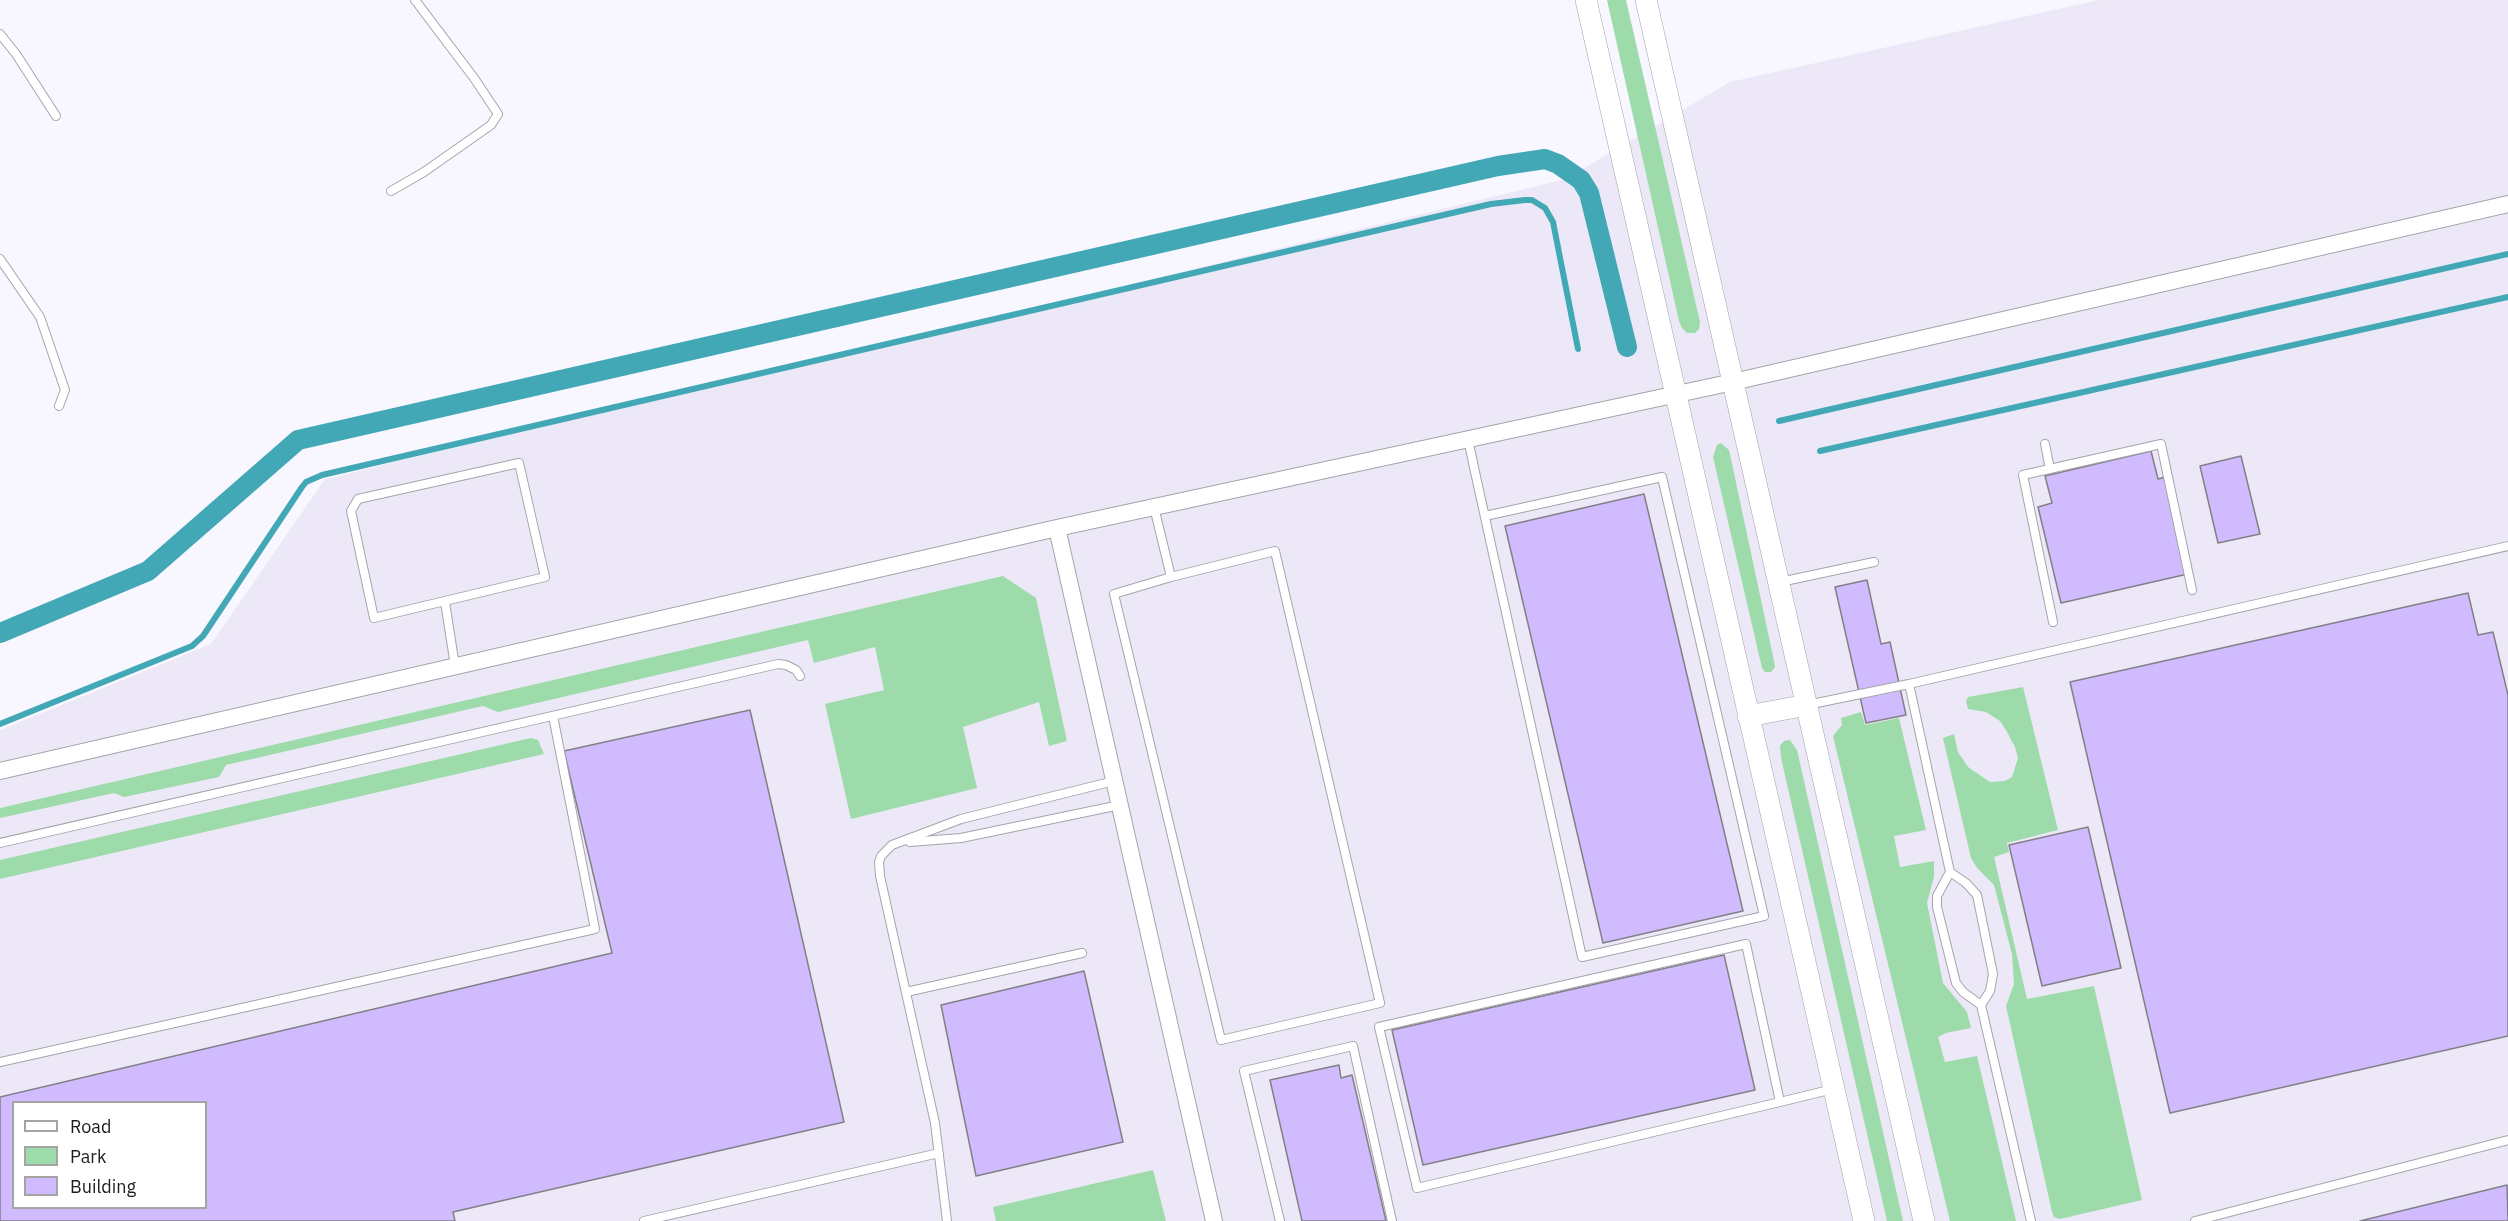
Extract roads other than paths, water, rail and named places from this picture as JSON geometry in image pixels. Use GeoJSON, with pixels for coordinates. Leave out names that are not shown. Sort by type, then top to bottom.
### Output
{"type":"FeatureCollection","features":[{"type":"Feature","properties":{"kind":"street"},"geometry":{"type":"LineString","coordinates":[[1586,0],[1864,1221]]}},
{"type":"Feature","properties":{"kind":"street"},"geometry":{"type":"LineString","coordinates":[[1646,0],[1924,1221]]}},
{"type":"Feature","properties":{"kind":"street"},"geometry":{"type":"LineString","coordinates":[[0,771],[1057,528],[1733,382],[2508,204]]}},
{"type":"Feature","properties":{"kind":"street"},"geometry":{"type":"LineString","coordinates":[[1057,528],[1214,1221]]}},
{"type":"Feature","properties":{"kind":"street"},"geometry":{"type":"LineString","coordinates":[[1748,716],[1807,705]]}},
{"type":"Feature","properties":{"kind":"lane"},"geometry":{"type":"LineString","coordinates":[[391,191],[424,172],[491,125],[498,114],[415,0]]}},
{"type":"Feature","properties":{"kind":"lane"},"geometry":{"type":"LineString","coordinates":[[0,34],[16,54],[56,116]]}},
{"type":"Feature","properties":{"kind":"lane"},"geometry":{"type":"LineString","coordinates":[[0,259],[40,317],[65,390],[60,406]]}},
{"type":"Feature","properties":{"kind":"lane"},"geometry":{"type":"LineString","coordinates":[[1468,439],[1582,957],[1764,916],[1662,477],[1485,516]]}},
{"type":"Feature","properties":{"kind":"lane"},"geometry":{"type":"LineString","coordinates":[[2045,444],[2050,469]]}},
{"type":"Feature","properties":{"kind":"lane"},"geometry":{"type":"LineString","coordinates":[[2053,622],[2023,475],[2160,444],[2192,590]]}},
{"type":"Feature","properties":{"kind":"lane"},"geometry":{"type":"LineString","coordinates":[[519,463],[545,577],[445,602],[374,618],[351,510],[358,499],[519,463]]}},
{"type":"Feature","properties":{"kind":"lane"},"geometry":{"type":"LineString","coordinates":[[1154,507],[1171,577]]}},
{"type":"Feature","properties":{"kind":"lane"},"geometry":{"type":"LineString","coordinates":[[1807,705],[1909,684],[2508,546]]}},
{"type":"Feature","properties":{"kind":"lane"},"geometry":{"type":"LineString","coordinates":[[1275,551],[1380,1003],[1221,1040],[1114,594],[1171,577],[1275,551]]}},
{"type":"Feature","properties":{"kind":"lane"},"geometry":{"type":"LineString","coordinates":[[1779,583],[1874,562]]}},
{"type":"Feature","properties":{"kind":"lane"},"geometry":{"type":"LineString","coordinates":[[445,602],[455,666]]}},
{"type":"Feature","properties":{"kind":"lane"},"geometry":{"type":"LineString","coordinates":[[0,843],[778,664],[796,670],[800,676]]}},
{"type":"Feature","properties":{"kind":"lane"},"geometry":{"type":"LineString","coordinates":[[1909,684],[1950,872],[1937,896],[1937,907],[1956,983],[1962,992],[1981,1005],[2031,1221]]}},
{"type":"Feature","properties":{"kind":"lane"},"geometry":{"type":"LineString","coordinates":[[0,1062],[595,928],[553,716]]}},
{"type":"Feature","properties":{"kind":"lane"},"geometry":{"type":"LineString","coordinates":[[947,1221],[935,1123],[879,862],[885,850],[898,843],[961,819],[1114,781]]}},
{"type":"Feature","properties":{"kind":"lane"},"geometry":{"type":"LineString","coordinates":[[898,843],[961,838],[1120,805]]}},
{"type":"Feature","properties":{"kind":"lane"},"geometry":{"type":"LineString","coordinates":[[1950,872],[1966,883],[1977,895],[1993,974],[1990,992],[1981,1005]]}},
{"type":"Feature","properties":{"kind":"lane"},"geometry":{"type":"LineString","coordinates":[[1780,1102],[1746,944],[1379,1027],[1417,1188],[1780,1102],[1834,1089]]}},
{"type":"Feature","properties":{"kind":"lane"},"geometry":{"type":"LineString","coordinates":[[906,992],[1082,953]]}},
{"type":"Feature","properties":{"kind":"lane"},"geometry":{"type":"LineString","coordinates":[[1280,1221],[1244,1071],[1353,1046],[1392,1221]]}},
{"type":"Feature","properties":{"kind":"lane"},"geometry":{"type":"LineString","coordinates":[[2195,1221],[2508,1140]]}},
{"type":"Feature","properties":{"kind":"lane"},"geometry":{"type":"LineString","coordinates":[[644,1221],[939,1154]]}},
{"type":"Feature","properties":{"kind":"waterway"},"geometry":{"type":"LineString","coordinates":[[0,633],[148,571],[298,440],[1498,166],[1545,159],[1558,164],[1581,180],[1589,193],[1627,347]]}},
{"type":"Feature","properties":{"kind":"waterway"},"geometry":{"type":"LineString","coordinates":[[0,724],[192,646],[203,636],[302,487],[306,482],[322,475],[1491,204],[1525,200],[1532,200],[1545,208],[1553,222],[1578,349]]}},
{"type":"Feature","properties":{"kind":"waterway"},"geometry":{"type":"LineString","coordinates":[[1779,421],[2508,254]]}},
{"type":"Feature","properties":{"kind":"waterway"},"geometry":{"type":"LineString","coordinates":[[1820,451],[2508,297]]}}]}
